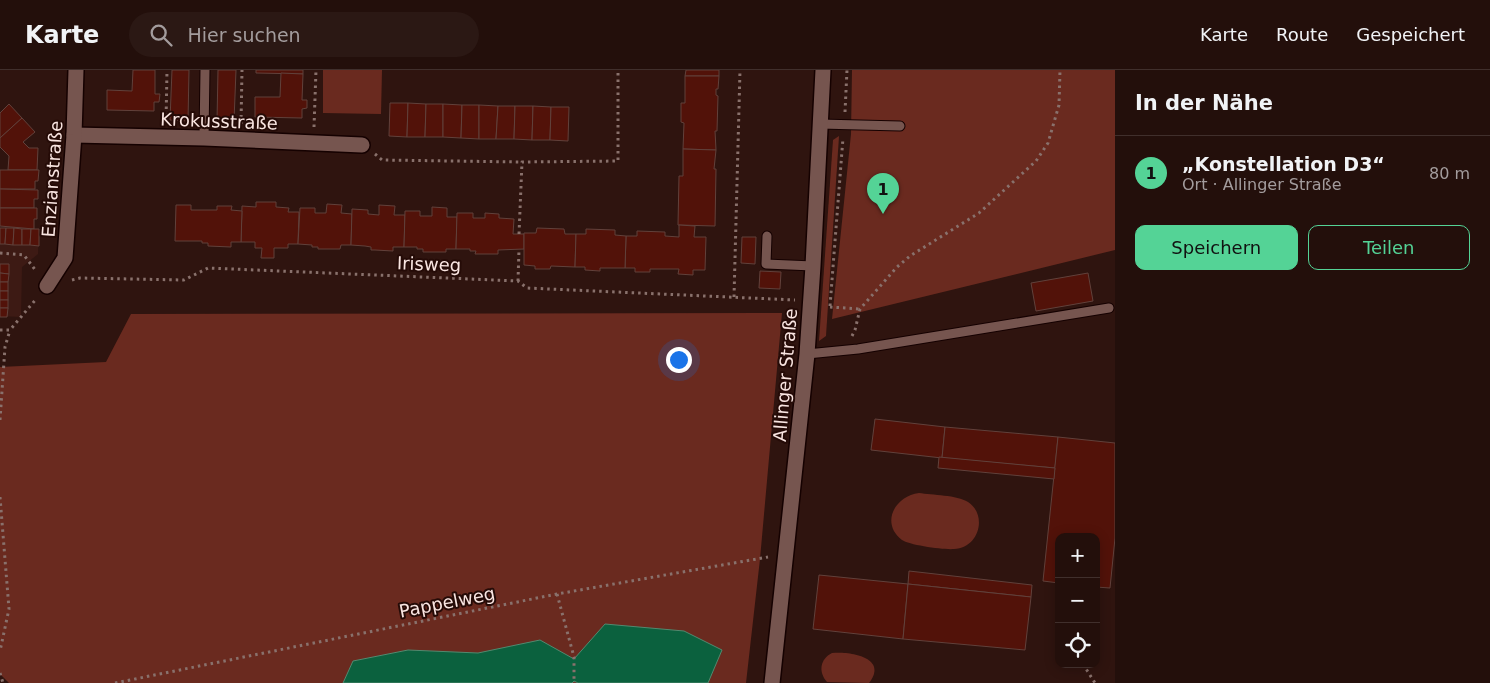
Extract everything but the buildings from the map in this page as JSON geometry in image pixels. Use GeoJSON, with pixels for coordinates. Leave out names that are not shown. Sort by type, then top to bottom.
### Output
{"type":"FeatureCollection","features":[{"type":"Feature","properties":{"kind":"street","name":"Enzianstraße"},"geometry":{"type":"LineString","coordinates":[[47,286],[65,258],[74,135],[76,70]]}},
{"type":"Feature","properties":{"kind":"street","name":"Allinger Straße"},"geometry":{"type":"LineString","coordinates":[[772,683],[807,354],[823,70]]}},
{"type":"Feature","properties":{"kind":"street","name":"Krokusstraße"},"geometry":{"type":"LineString","coordinates":[[74,135],[204,138],[362,145]]}},
{"type":"Feature","properties":{"kind":"lane"},"geometry":{"type":"LineString","coordinates":[[204,138],[205,70]]}},
{"type":"Feature","properties":{"kind":"lane"},"geometry":{"type":"LineString","coordinates":[[820,124],[900,126]]}},
{"type":"Feature","properties":{"kind":"lane"},"geometry":{"type":"LineString","coordinates":[[767,236],[766,264],[813,266]]}},
{"type":"Feature","properties":{"kind":"lane"},"geometry":{"type":"LineString","coordinates":[[807,354],[858,349],[1108,308]]}},
{"type":"Feature","properties":{"kind":"path"},"geometry":{"type":"LineString","coordinates":[[165,137],[167,70]]}},
{"type":"Feature","properties":{"kind":"path"},"geometry":{"type":"LineString","coordinates":[[240,140],[242,70]]}},
{"type":"Feature","properties":{"kind":"path"},"geometry":{"type":"LineString","coordinates":[[314,143],[316,70]]}},
{"type":"Feature","properties":{"kind":"path"},"geometry":{"type":"LineString","coordinates":[[362,145],[382,160],[618,161],[618,70]]}},
{"type":"Feature","properties":{"kind":"path"},"geometry":{"type":"LineString","coordinates":[[734,297],[740,70]]}},
{"type":"Feature","properties":{"kind":"path"},"geometry":{"type":"LineString","coordinates":[[826,352],[844,344],[851,338],[855,330],[860,308],[897,267],[910,256],[980,213],[1036,161],[1048,143],[1059,105],[1060,70]]}},
{"type":"Feature","properties":{"kind":"path"},"geometry":{"type":"LineString","coordinates":[[520,234],[522,162]]}},
{"type":"Feature","properties":{"kind":"path"},"geometry":{"type":"LineString","coordinates":[[518,281],[519,249]]}},
{"type":"Feature","properties":{"kind":"path"},"geometry":{"type":"LineString","coordinates":[[0,253],[24,255],[47,286],[10,330],[6,347],[0,420]]}},
{"type":"Feature","properties":{"kind":"path","name":"Irisweg"},"geometry":{"type":"LineString","coordinates":[[47,286],[80,278],[184,280],[208,268],[518,281],[527,288],[811,300]]}},
{"type":"Feature","properties":{"kind":"path"},"geometry":{"type":"LineString","coordinates":[[830,307],[860,308]]}},
{"type":"Feature","properties":{"kind":"path"},"geometry":{"type":"LineString","coordinates":[[0,330],[10,330]]}},
{"type":"Feature","properties":{"kind":"path"},"geometry":{"type":"LineString","coordinates":[[0,497],[9,610],[0,651]]}},
{"type":"Feature","properties":{"kind":"path","name":"Pappelweg"},"geometry":{"type":"LineString","coordinates":[[115,683],[557,594],[786,555]]}},
{"type":"Feature","properties":{"kind":"path"},"geometry":{"type":"LineString","coordinates":[[557,594],[574,657],[574,683]]}},
{"type":"Feature","properties":{"kind":"path"},"geometry":{"type":"LineString","coordinates":[[1086,668],[1095,683]]}},
{"type":"Feature","properties":{"kind":"path"},"geometry":{"type":"LineString","coordinates":[[0,673],[3,683]]}},
{"type":"Feature","properties":{"kind":"shaded area"},"geometry":{"type":"Polygon","coordinates":[[[323,70],[382,70],[381,114],[323,113],[323,70]]]}},
{"type":"Feature","properties":{"kind":"shaded area"},"geometry":{"type":"Polygon","coordinates":[[[852,70],[1115,70],[1115,250],[832,319],[851,134],[852,70]]]}},
{"type":"Feature","properties":{"kind":"shaded area"},"geometry":{"type":"Polygon","coordinates":[[[839,136],[826,336],[819,341],[833,140],[839,136]]]}},
{"type":"Feature","properties":{"kind":"shaded area"},"geometry":{"type":"Polygon","coordinates":[[[0,228],[39,229],[38,254],[22,267],[21,317],[0,316],[0,228]]]}},
{"type":"Feature","properties":{"kind":"shaded area"},"geometry":{"type":"Polygon","coordinates":[[[782,313],[760,559],[746,683],[9,683],[0,674],[0,367],[106,362],[131,314],[782,313]]]}},
{"type":"Feature","properties":{"kind":"shaded area"},"geometry":{"type":"Polygon","coordinates":[[[919,493],[958,498],[968,502],[978,515],[979,522],[975,537],[970,543],[963,547],[949,549],[919,545],[902,540],[895,533],[892,526],[891,518],[893,511],[903,499],[919,493]]]}},
{"type":"Feature","properties":{"kind":"shaded area"},"geometry":{"type":"Polygon","coordinates":[[[605,624],[684,631],[722,650],[708,683],[578,683],[574,681],[572,683],[343,683],[353,661],[408,650],[478,653],[540,640],[574,659],[605,624]]]}},
{"type":"Feature","properties":{"kind":"shaded area"},"geometry":{"type":"Polygon","coordinates":[[[832,653],[848,653],[871,662],[874,667],[874,674],[869,683],[827,682],[821,670],[823,662],[832,653]]]}},
{"type":"Feature","properties":{"kind":"place","name":"„Konstellation D3“"},"geometry":{"type":"Point","coordinates":[883,214]}}]}
